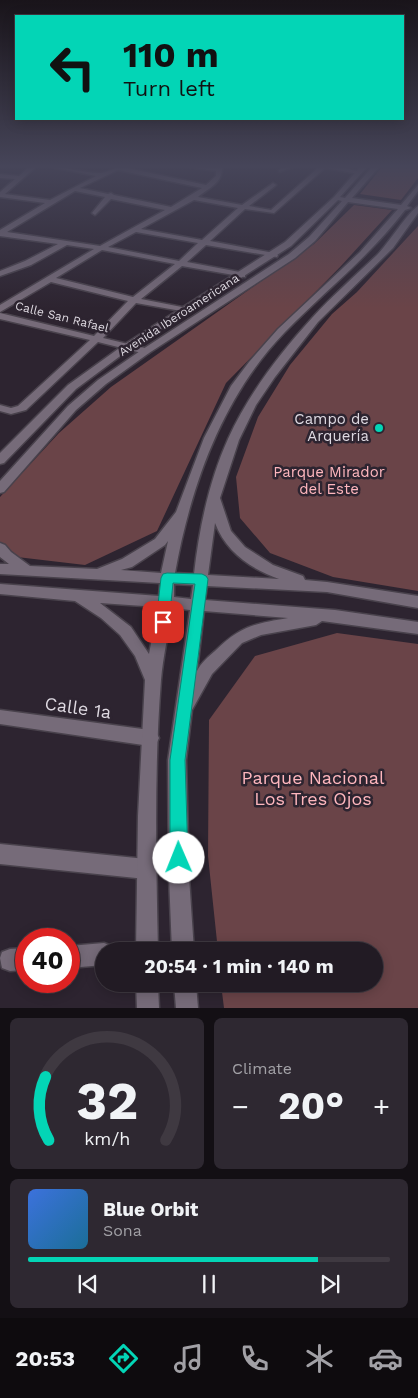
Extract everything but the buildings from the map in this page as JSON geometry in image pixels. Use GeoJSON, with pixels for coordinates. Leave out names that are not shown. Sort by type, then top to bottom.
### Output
{"type":"FeatureCollection","features":[{"type":"Feature","properties":{"kind":"street"},"geometry":{"type":"LineString","coordinates":[[0,233],[30,214]]}},
{"type":"Feature","properties":{"kind":"street"},"geometry":{"type":"LineString","coordinates":[[0,309],[101,248],[166,214]]}},
{"type":"Feature","properties":{"kind":"street"},"geometry":{"type":"LineString","coordinates":[[0,408],[11,411],[22,408],[97,339],[134,300],[180,264],[235,214]]}},
{"type":"Feature","properties":{"kind":"street","name":"Avenida Iberoamericana"},"geometry":{"type":"LineString","coordinates":[[0,460],[72,387],[128,346],[274,255],[323,214]]}},
{"type":"Feature","properties":{"kind":"street","name":"Avenida Iberoamericana"},"geometry":{"type":"LineString","coordinates":[[0,489],[72,408],[102,382],[146,351],[292,256],[312,239],[331,214]]}},
{"type":"Feature","properties":{"kind":"street"},"geometry":{"type":"LineString","coordinates":[[147,942],[146,819],[154,680],[166,602],[167,578],[182,510],[193,477],[214,428],[251,364],[280,332],[404,214]]}},
{"type":"Feature","properties":{"kind":"street"},"geometry":{"type":"LineString","coordinates":[[183,942],[179,877],[178,760],[197,604],[202,579],[204,548],[214,498],[233,440],[251,406],[271,375],[315,320],[390,246],[408,214]]}},
{"type":"Feature","properties":{"kind":"street"},"geometry":{"type":"LineString","coordinates":[[136,230],[274,255]]}},
{"type":"Feature","properties":{"kind":"street"},"geometry":{"type":"LineString","coordinates":[[0,233],[67,242],[242,275]]}},
{"type":"Feature","properties":{"kind":"street"},"geometry":{"type":"LineString","coordinates":[[0,274],[28,263],[67,242]]}},
{"type":"Feature","properties":{"kind":"street"},"geometry":{"type":"LineString","coordinates":[[49,279],[184,310]]}},
{"type":"Feature","properties":{"kind":"street"},"geometry":{"type":"LineString","coordinates":[[0,295],[13,301]]}},
{"type":"Feature","properties":{"kind":"street","name":"Calle San Rafael"},"geometry":{"type":"LineString","coordinates":[[0,316],[146,351]]}},
{"type":"Feature","properties":{"kind":"street"},"geometry":{"type":"LineString","coordinates":[[214,498],[228,536],[250,560],[283,576],[327,587],[418,602]]}},
{"type":"Feature","properties":{"kind":"street"},"geometry":{"type":"LineString","coordinates":[[96,574],[127,563],[160,542],[182,510]]}},
{"type":"Feature","properties":{"kind":"street"},"geometry":{"type":"LineString","coordinates":[[0,548],[28,571]]}},
{"type":"Feature","properties":{"kind":"street"},"geometry":{"type":"LineString","coordinates":[[0,569],[327,587]]}},
{"type":"Feature","properties":{"kind":"street"},"geometry":{"type":"LineString","coordinates":[[0,589],[335,616],[418,628]]}},
{"type":"Feature","properties":{"kind":"street"},"geometry":{"type":"LineString","coordinates":[[76,596],[106,612],[129,634],[145,658],[154,680]]}},
{"type":"Feature","properties":{"kind":"street"},"geometry":{"type":"LineString","coordinates":[[184,711],[206,669],[237,639],[258,629],[335,616]]}},
{"type":"Feature","properties":{"kind":"street","name":"Calle 1a"},"geometry":{"type":"LineString","coordinates":[[0,717],[150,738]]}},
{"type":"Feature","properties":{"kind":"street"},"geometry":{"type":"LineString","coordinates":[[0,854],[146,869]]}},
{"type":"Feature","properties":{"kind":"street"},"geometry":{"type":"LineString","coordinates":[[80,955],[95,955]]}},
{"type":"Feature","properties":{"kind":"street"},"geometry":{"type":"LineString","coordinates":[[186,992],[187,1008]]}},
{"type":"Feature","properties":{"kind":"green space"},"geometry":{"type":"Polygon","coordinates":[[[345,214],[388,214],[341,266],[226,383],[157,531],[85,565],[0,555],[0,497],[59,433],[111,387],[314,244],[345,214]]]}},
{"type":"Feature","properties":{"kind":"green space","name":"Parque Mirador del Este"},"geometry":{"type":"Polygon","coordinates":[[[418,226],[418,591],[333,577],[270,553],[240,518],[236,477],[258,417],[290,365],[332,314],[357,292],[418,226]]]}},
{"type":"Feature","properties":{"kind":"green space","name":"Parque Nacional Los Tres Ojos"},"geometry":{"type":"Polygon","coordinates":[[[337,633],[418,644],[418,1008],[224,1008],[222,992],[383,992],[383,942],[217,942],[208,856],[209,720],[255,656],[337,633]]]}},
{"type":"Feature","properties":{"kind":"place","name":"Campo de Arquería"},"geometry":{"type":"Point","coordinates":[379,428]}},
{"type":"Feature","properties":{"kind":"route"},"geometry":{"type":"LineString","coordinates":[[163,622],[167,578],[202,579],[197,604],[178,760],[179,858]]}}]}
